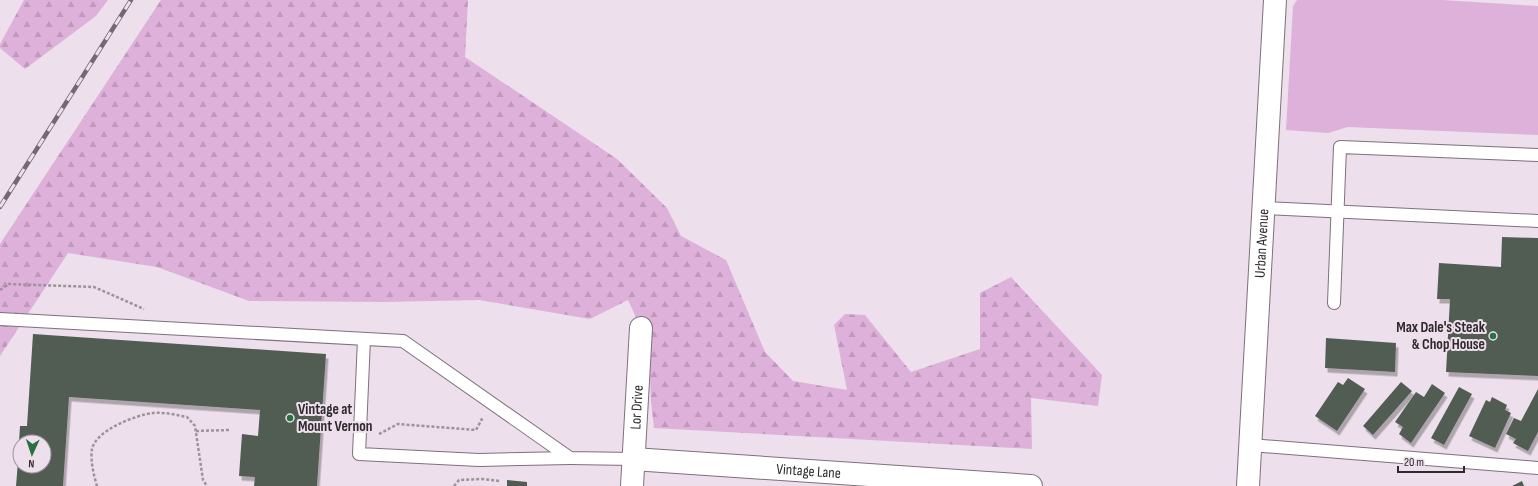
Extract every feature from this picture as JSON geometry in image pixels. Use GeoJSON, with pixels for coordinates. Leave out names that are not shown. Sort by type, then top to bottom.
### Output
{"type":"FeatureCollection","features":[{"type":"Feature","properties":{"kind":"street","name":"Urban Avenue"},"geometry":{"type":"LineString","coordinates":[[1248,486],[1275,0]]}},
{"type":"Feature","properties":{"kind":"street","name":"Lor Drive"},"geometry":{"type":"LineString","coordinates":[[632,486],[641,328]]}},
{"type":"Feature","properties":{"kind":"street","name":"Vintage Lane"},"geometry":{"type":"LineString","coordinates":[[633,459],[1031,486]]}},
{"type":"Feature","properties":{"kind":"lane"},"geometry":{"type":"LineString","coordinates":[[1334,303],[1340,147],[1538,155]]}},
{"type":"Feature","properties":{"kind":"lane"},"geometry":{"type":"LineString","coordinates":[[1263,208],[1538,221]]}},
{"type":"Feature","properties":{"kind":"lane"},"geometry":{"type":"LineString","coordinates":[[0,319],[403,341],[570,458]]}},
{"type":"Feature","properties":{"kind":"lane"},"geometry":{"type":"LineString","coordinates":[[364,339],[359,454],[479,460],[570,458],[633,459]]}},
{"type":"Feature","properties":{"kind":"lane"},"geometry":{"type":"LineString","coordinates":[[1250,446],[1538,468]]}},
{"type":"Feature","properties":{"kind":"path"},"geometry":{"type":"LineString","coordinates":[[0,290],[9,284],[94,287],[144,309]]}},
{"type":"Feature","properties":{"kind":"path"},"geometry":{"type":"LineString","coordinates":[[379,434],[398,424],[476,430],[483,417],[494,405]]}},
{"type":"Feature","properties":{"kind":"path"},"geometry":{"type":"LineString","coordinates":[[97,486],[93,472],[92,449],[97,438],[103,433],[132,418],[154,413],[188,417],[195,426],[203,480],[207,486]]}},
{"type":"Feature","properties":{"kind":"path"},"geometry":{"type":"LineString","coordinates":[[196,431],[230,430]]}},
{"type":"Feature","properties":{"kind":"path"},"geometry":{"type":"LineString","coordinates":[[454,486],[459,480],[482,479],[500,481]]}},
{"type":"Feature","properties":{"kind":"green space"},"geometry":{"type":"Polygon","coordinates":[[[24,0],[108,0],[96,16],[25,69],[0,48],[0,44],[24,0]]]}},
{"type":"Feature","properties":{"kind":"green space"},"geometry":{"type":"Polygon","coordinates":[[[161,0],[468,0],[465,57],[617,159],[667,208],[681,236],[726,260],[765,352],[793,381],[847,390],[834,325],[845,314],[865,315],[911,372],[980,349],[980,293],[1011,277],[1102,375],[1098,406],[1031,398],[1032,449],[654,428],[651,402],[649,346],[628,300],[590,319],[479,300],[385,302],[249,301],[157,267],[68,253],[0,356],[0,244],[161,0]]]}},
{"type":"Feature","properties":{"kind":"green space"},"geometry":{"type":"Polygon","coordinates":[[[1297,0],[1442,0],[1538,6],[1538,135],[1348,127],[1328,133],[1286,130],[1293,6],[1297,0]]]}},
{"type":"Feature","properties":{"kind":"building","name":"Max Dale's Steak & Chop House"},"geometry":{"type":"Polygon","coordinates":[[[1502,237],[1538,238],[1538,376],[1446,372],[1450,299],[1437,299],[1439,263],[1501,267],[1502,237]]]}},
{"type":"Feature","properties":{"kind":"building","name":"Vintage at Mount Vernon"},"geometry":{"type":"Polygon","coordinates":[[[33,334],[326,354],[317,486],[254,486],[255,477],[239,476],[242,434],[258,436],[260,410],[69,397],[63,486],[16,486],[17,474],[52,474],[52,434],[20,434],[20,426],[27,426],[33,334]]]}},
{"type":"Feature","properties":{"kind":"building"},"geometry":{"type":"Polygon","coordinates":[[[1326,338],[1396,343],[1395,372],[1325,368],[1326,338]]]}},
{"type":"Feature","properties":{"kind":"building"},"geometry":{"type":"Polygon","coordinates":[[[1348,378],[1365,389],[1337,431],[1315,416],[1338,382],[1343,385],[1348,378]]]}},
{"type":"Feature","properties":{"kind":"building"},"geometry":{"type":"Polygon","coordinates":[[[1401,382],[1412,391],[1373,435],[1363,426],[1401,382]]]}},
{"type":"Feature","properties":{"kind":"building"},"geometry":{"type":"Polygon","coordinates":[[[1432,384],[1445,393],[1411,443],[1399,434],[1403,427],[1395,422],[1416,392],[1424,397],[1432,384]]]}},
{"type":"Feature","properties":{"kind":"building"},"geometry":{"type":"Polygon","coordinates":[[[1459,387],[1472,394],[1444,445],[1431,438],[1459,387]]]}},
{"type":"Feature","properties":{"kind":"building"},"geometry":{"type":"Polygon","coordinates":[[[1538,389],[1538,432],[1528,451],[1513,443],[1516,439],[1506,434],[1514,418],[1521,421],[1538,389]]]}},
{"type":"Feature","properties":{"kind":"building"},"geometry":{"type":"Polygon","coordinates":[[[1492,397],[1507,405],[1505,410],[1511,413],[1495,448],[1469,436],[1486,400],[1490,402],[1492,397]]]}},
{"type":"Feature","properties":{"kind":"building"},"geometry":{"type":"Polygon","coordinates":[[[507,480],[527,482],[527,486],[507,486],[507,480]]]}},
{"type":"Feature","properties":{"kind":"building"},"geometry":{"type":"Polygon","coordinates":[[[1522,481],[1524,486],[1512,486],[1522,481]]]}},
{"type":"Feature","properties":{"kind":"railway"},"geometry":{"type":"LineString","coordinates":[[0,207],[131,0]]}},
{"type":"Feature","properties":{"kind":"place","name":"Max Dale's Steak & Chop House"},"geometry":{"type":"Point","coordinates":[1493,336]}},
{"type":"Feature","properties":{"kind":"place","name":"Vintage at Mount Vernon"},"geometry":{"type":"Point","coordinates":[290,418]}}]}
